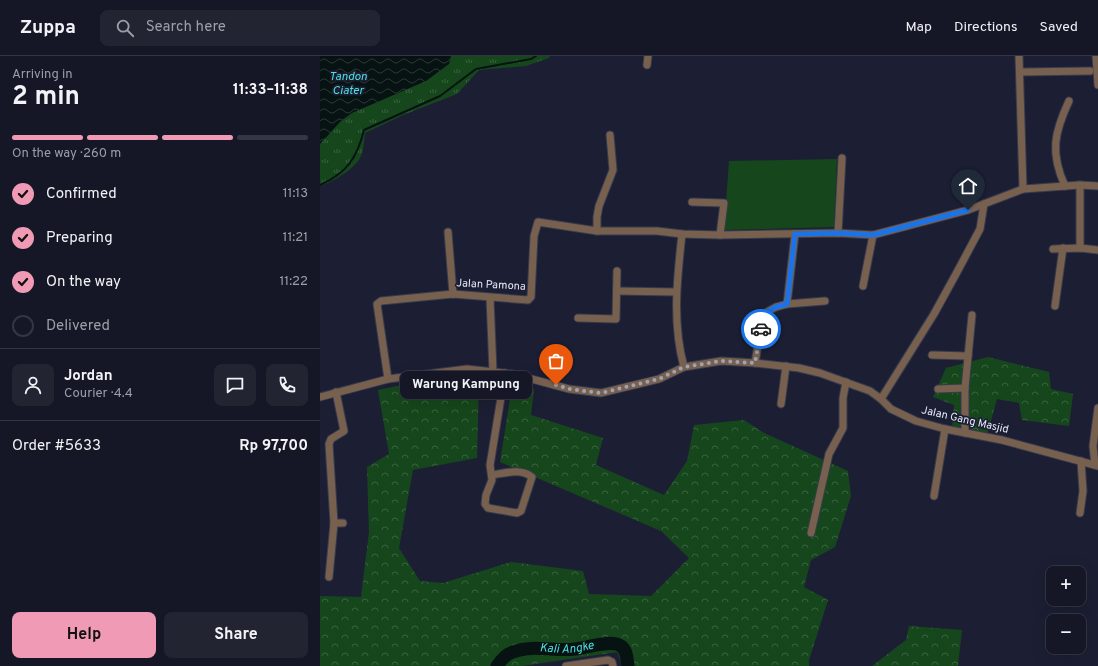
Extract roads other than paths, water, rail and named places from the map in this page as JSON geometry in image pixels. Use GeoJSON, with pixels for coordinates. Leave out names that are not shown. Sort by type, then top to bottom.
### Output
{"type":"FeatureCollection","features":[{"type":"Feature","properties":{"kind":"street"},"geometry":{"type":"LineString","coordinates":[[647,64],[648,56]]}},
{"type":"Feature","properties":{"kind":"street"},"geometry":{"type":"LineString","coordinates":[[1019,56],[1021,174],[1023,189]]}},
{"type":"Feature","properties":{"kind":"street"},"geometry":{"type":"LineString","coordinates":[[1096,56],[1098,85]]}},
{"type":"Feature","properties":{"kind":"street"},"geometry":{"type":"LineString","coordinates":[[1020,72],[1090,71]]}},
{"type":"Feature","properties":{"kind":"street"},"geometry":{"type":"LineString","coordinates":[[1066,186],[1058,170],[1054,152],[1060,120],[1069,101]]}},
{"type":"Feature","properties":{"kind":"street"},"geometry":{"type":"LineString","coordinates":[[597,231],[599,206],[613,170],[610,135]]}},
{"type":"Feature","properties":{"kind":"street"},"geometry":{"type":"LineString","coordinates":[[838,233],[842,158]]}},
{"type":"Feature","properties":{"kind":"street"},"geometry":{"type":"LineString","coordinates":[[1080,185],[1080,248]]}},
{"type":"Feature","properties":{"kind":"street","name":"Jalan Pamona"},"geometry":{"type":"LineString","coordinates":[[388,380],[377,304],[381,301],[453,294],[528,300],[531,297],[534,236],[538,222],[597,231],[657,231],[682,234],[720,235],[838,233],[873,235],[984,204],[1023,189],[1080,185],[1098,186]]}},
{"type":"Feature","properties":{"kind":"street"},"geometry":{"type":"LineString","coordinates":[[692,202],[724,203],[720,235]]}},
{"type":"Feature","properties":{"kind":"street"},"geometry":{"type":"LineString","coordinates":[[882,399],[934,314],[956,274],[981,225],[984,204]]}},
{"type":"Feature","properties":{"kind":"street"},"geometry":{"type":"LineString","coordinates":[[448,232],[453,294]]}},
{"type":"Feature","properties":{"kind":"street"},"geometry":{"type":"LineString","coordinates":[[682,234],[676,292],[678,334],[684,367]]}},
{"type":"Feature","properties":{"kind":"street"},"geometry":{"type":"LineString","coordinates":[[787,304],[795,234]]}},
{"type":"Feature","properties":{"kind":"street"},"geometry":{"type":"LineString","coordinates":[[863,286],[873,235]]}},
{"type":"Feature","properties":{"kind":"street"},"geometry":{"type":"LineString","coordinates":[[1055,306],[1063,248]]}},
{"type":"Feature","properties":{"kind":"street"},"geometry":{"type":"LineString","coordinates":[[1053,250],[1063,248],[1080,248],[1098,250]]}},
{"type":"Feature","properties":{"kind":"street"},"geometry":{"type":"LineString","coordinates":[[578,318],[616,319],[617,271]]}},
{"type":"Feature","properties":{"kind":"street"},"geometry":{"type":"LineString","coordinates":[[617,291],[676,292]]}},
{"type":"Feature","properties":{"kind":"street"},"geometry":{"type":"LineString","coordinates":[[490,298],[493,372]]}},
{"type":"Feature","properties":{"kind":"street"},"geometry":{"type":"LineString","coordinates":[[755,363],[765,313],[776,307],[787,304],[825,301]]}},
{"type":"Feature","properties":{"kind":"street"},"geometry":{"type":"LineString","coordinates":[[964,433],[965,388],[972,315]]}},
{"type":"Feature","properties":{"kind":"street"},"geometry":{"type":"LineString","coordinates":[[932,355],[968,356]]}},
{"type":"Feature","properties":{"kind":"street","name":"Jalan Gang Masjid"},"geometry":{"type":"LineString","coordinates":[[320,397],[388,380],[454,369],[505,373],[543,381],[569,389],[601,393],[659,379],[684,367],[721,361],[755,363],[786,366],[820,373],[870,391],[882,399],[891,409],[903,416],[945,429],[1002,440],[1096,466]]}},
{"type":"Feature","properties":{"kind":"street"},"geometry":{"type":"LineString","coordinates":[[781,404],[786,366]]}},
{"type":"Feature","properties":{"kind":"street"},"geometry":{"type":"LineString","coordinates":[[492,475],[514,472],[527,474],[532,477],[521,511],[517,513],[488,508],[484,501],[492,475],[490,465],[505,373]]}},
{"type":"Feature","properties":{"kind":"street"},"geometry":{"type":"LineString","coordinates":[[810,533],[829,454],[843,428],[843,398],[846,382]]}},
{"type":"Feature","properties":{"kind":"street"},"geometry":{"type":"LineString","coordinates":[[938,389],[965,388]]}},
{"type":"Feature","properties":{"kind":"street"},"geometry":{"type":"LineString","coordinates":[[330,578],[334,523],[329,444],[331,439],[344,431],[336,392]]}},
{"type":"Feature","properties":{"kind":"street"},"geometry":{"type":"LineString","coordinates":[[1096,466],[1098,408]]}},
{"type":"Feature","properties":{"kind":"street"},"geometry":{"type":"LineString","coordinates":[[934,496],[945,429]]}},
{"type":"Feature","properties":{"kind":"street"},"geometry":{"type":"LineString","coordinates":[[1080,513],[1083,491],[1081,461]]}},
{"type":"Feature","properties":{"kind":"street"},"geometry":{"type":"LineString","coordinates":[[334,523],[343,523]]}},
{"type":"Feature","properties":{"kind":"street"},"geometry":{"type":"LineString","coordinates":[[566,666],[608,660],[612,662],[613,666]]}},
{"type":"Feature","properties":{"kind":"water","name":"Tandon Ciater"},"geometry":{"type":"Polygon","coordinates":[[[320,56],[451,56],[449,64],[426,81],[352,113],[341,121],[320,144],[320,56]]]}},
{"type":"Feature","properties":{"kind":"waterway"},"geometry":{"type":"LineString","coordinates":[[320,185],[337,175],[350,164],[358,149],[364,130],[440,96],[476,69],[531,59],[536,56]]}},
{"type":"Feature","properties":{"kind":"waterway","name":"Kali Angke"},"geometry":{"type":"LineString","coordinates":[[497,666],[508,654],[521,650],[536,648],[567,650],[611,643],[617,644],[623,648],[628,666]]}},
{"type":"Feature","properties":{"kind":"place","name":"Warung Kampung"},"geometry":{"type":"Point","coordinates":[556,385]}}]}
